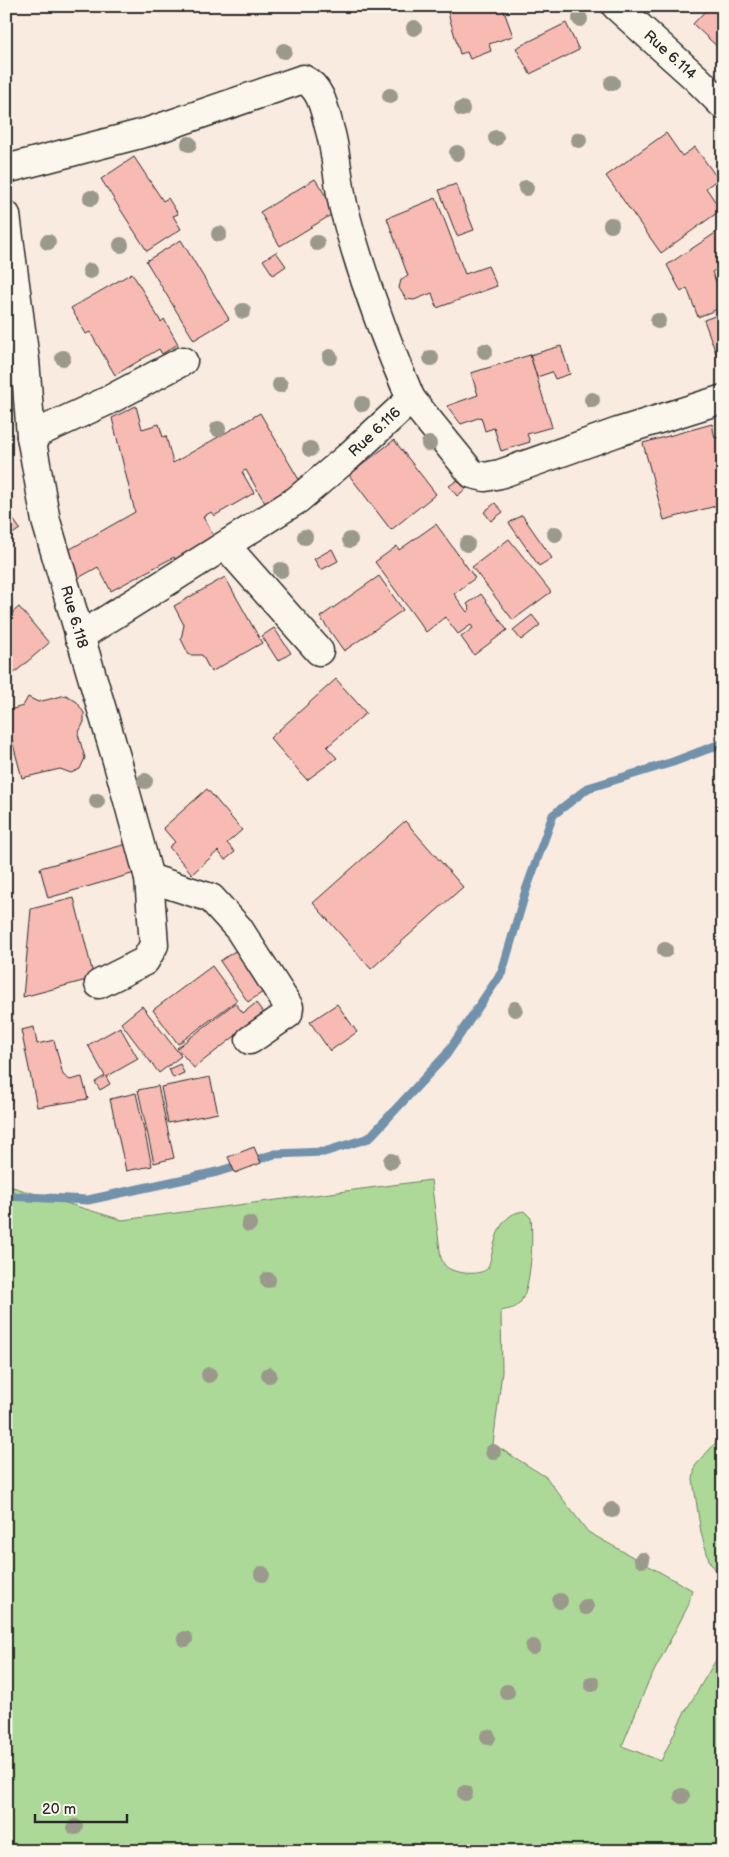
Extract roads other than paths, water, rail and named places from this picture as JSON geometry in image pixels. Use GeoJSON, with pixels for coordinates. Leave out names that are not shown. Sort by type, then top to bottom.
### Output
{"type":"FeatureCollection","features":[{"type":"Feature","properties":{"kind":"street","name":"Rue 6.114"},"geometry":{"type":"LineString","coordinates":[[616,6],[696,78],[723,106]]}},
{"type":"Feature","properties":{"kind":"street","name":"Rue 6.116"},"geometry":{"type":"LineString","coordinates":[[6,168],[148,132],[303,79],[312,83],[321,98],[336,153],[344,206],[362,270],[391,352],[411,399],[348,457],[297,500],[79,637]]}},
{"type":"Feature","properties":{"kind":"street","name":"Rue 6.118"},"geometry":{"type":"LineString","coordinates":[[6,215],[14,337],[46,521],[118,764],[149,878],[154,945],[145,961],[99,984]]}},
{"type":"Feature","properties":{"kind":"street"},"geometry":{"type":"LineString","coordinates":[[31,436],[107,401],[183,361]]}},
{"type":"Feature","properties":{"kind":"street"},"geometry":{"type":"LineString","coordinates":[[411,399],[472,474],[484,477],[500,474],[618,432],[723,399]]}},
{"type":"Feature","properties":{"kind":"street"},"geometry":{"type":"LineString","coordinates":[[226,546],[319,651]]}},
{"type":"Feature","properties":{"kind":"street"},"geometry":{"type":"LineString","coordinates":[[149,878],[211,898],[239,929],[289,1007],[288,1014],[250,1040]]}},
{"type":"Feature","properties":{"kind":"waterway"},"geometry":{"type":"LineString","coordinates":[[6,1196],[88,1200],[217,1172],[275,1154],[324,1152],[369,1138],[446,1055],[502,972],[526,890],[553,815],[588,788],[673,762],[723,743]]}}]}
